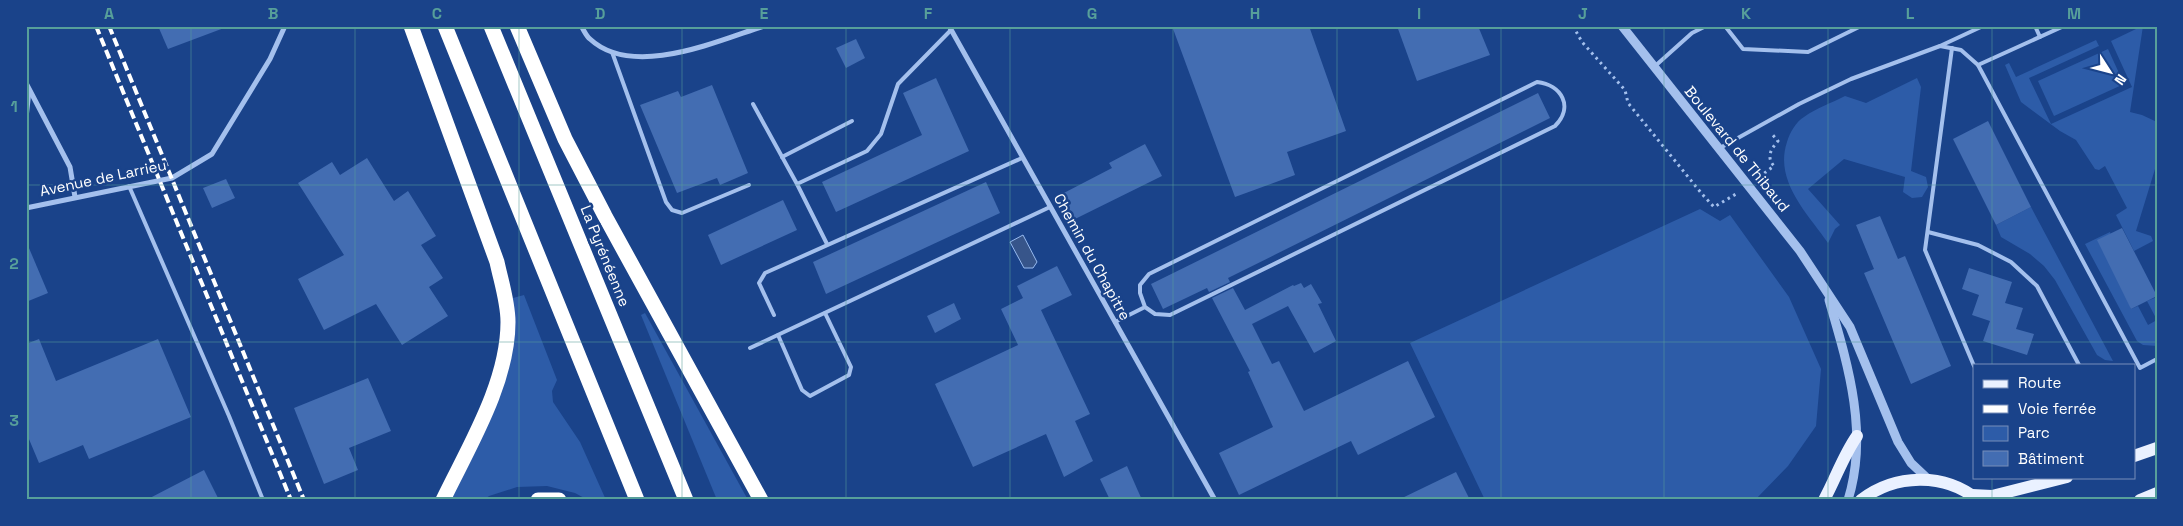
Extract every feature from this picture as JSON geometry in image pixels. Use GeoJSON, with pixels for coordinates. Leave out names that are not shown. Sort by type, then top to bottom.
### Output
{"type":"FeatureCollection","features":[{"type":"Feature","properties":{"kind":"highway"},"geometry":{"type":"LineString","coordinates":[[411,26],[497,262],[508,321],[506,349],[487,409],[443,500]]}},
{"type":"Feature","properties":{"kind":"highway"},"geometry":{"type":"LineString","coordinates":[[445,26],[637,500]]}},
{"type":"Feature","properties":{"kind":"highway","name":"La Pyrénéenne"},"geometry":{"type":"LineString","coordinates":[[491,26],[686,500]]}},
{"type":"Feature","properties":{"kind":"highway"},"geometry":{"type":"LineString","coordinates":[[517,26],[569,148],[761,500]]}},
{"type":"Feature","properties":{"kind":"highway"},"geometry":{"type":"LineString","coordinates":[[538,500],[559,500]]}},
{"type":"Feature","properties":{"kind":"main road"},"geometry":{"type":"LineString","coordinates":[[1824,500],[1835,481],[1844,454],[1857,436]]}},
{"type":"Feature","properties":{"kind":"main road"},"geometry":{"type":"LineString","coordinates":[[2136,455],[2157,448]]}},
{"type":"Feature","properties":{"kind":"main road"},"geometry":{"type":"LineString","coordinates":[[1862,500],[1888,484],[1908,480],[1928,479],[1950,484],[1975,497],[1992,496],[2063,478]]}},
{"type":"Feature","properties":{"kind":"main road"},"geometry":{"type":"LineString","coordinates":[[2140,500],[2157,493]]}},
{"type":"Feature","properties":{"kind":"street","name":"Avenue de Larrieu"},"geometry":{"type":"LineString","coordinates":[[26,208],[172,178],[212,154],[270,59],[285,26]]}},
{"type":"Feature","properties":{"kind":"street"},"geometry":{"type":"LineString","coordinates":[[581,26],[590,39],[612,52],[640,57],[679,53],[764,26]]}},
{"type":"Feature","properties":{"kind":"street","name":"Boulevard de Thibaud"},"geometry":{"type":"LineString","coordinates":[[1622,26],[1800,251],[1850,327],[1898,442],[1911,463],[1928,479]]}},
{"type":"Feature","properties":{"kind":"street","name":"Chemin du Chapitre"},"geometry":{"type":"LineString","coordinates":[[950,28],[1215,500]]}},
{"type":"Feature","properties":{"kind":"street"},"geometry":{"type":"LineString","coordinates":[[26,83],[70,167],[75,197]]}},
{"type":"Feature","properties":{"kind":"street"},"geometry":{"type":"LineString","coordinates":[[26,118],[29,91]]}},
{"type":"Feature","properties":{"kind":"street","name":"Boulevard de Thibaud"},"geometry":{"type":"LineString","coordinates":[[1827,293],[1847,360],[1855,398],[1856,471],[1848,500]]}},
{"type":"Feature","properties":{"kind":"lane"},"geometry":{"type":"LineString","coordinates":[[1654,67],[1692,33],[1706,26]]}},
{"type":"Feature","properties":{"kind":"lane"},"geometry":{"type":"LineString","coordinates":[[1725,26],[1743,49],[1808,52],[1861,26]]}},
{"type":"Feature","properties":{"kind":"lane"},"geometry":{"type":"LineString","coordinates":[[1719,148],[1850,79],[1940,46],[1983,26]]}},
{"type":"Feature","properties":{"kind":"lane"},"geometry":{"type":"LineString","coordinates":[[2035,26],[2040,37]]}},
{"type":"Feature","properties":{"kind":"lane"},"geometry":{"type":"LineString","coordinates":[[1978,65],[2064,26]]}},
{"type":"Feature","properties":{"kind":"lane"},"geometry":{"type":"LineString","coordinates":[[797,184],[867,151],[881,134],[898,84],[950,28]]}},
{"type":"Feature","properties":{"kind":"lane"},"geometry":{"type":"LineString","coordinates":[[1940,46],[1962,50],[1978,65],[2140,368]]}},
{"type":"Feature","properties":{"kind":"lane"},"geometry":{"type":"LineString","coordinates":[[1952,48],[1925,250],[1973,364]]}},
{"type":"Feature","properties":{"kind":"lane"},"geometry":{"type":"LineString","coordinates":[[612,52],[654,174],[666,202],[672,210],[682,214],[749,185]]}},
{"type":"Feature","properties":{"kind":"lane"},"geometry":{"type":"LineString","coordinates":[[1537,82],[1556,88],[1564,101],[1566,110],[1562,119],[1555,126],[1170,315],[1155,314],[1145,307],[1140,293],[1140,285],[1149,274],[1537,82]]}},
{"type":"Feature","properties":{"kind":"lane"},"geometry":{"type":"LineString","coordinates":[[753,104],[797,184],[827,244]]}},
{"type":"Feature","properties":{"kind":"lane"},"geometry":{"type":"LineString","coordinates":[[782,157],[852,122]]}},
{"type":"Feature","properties":{"kind":"lane"},"geometry":{"type":"LineString","coordinates":[[774,315],[759,283],[765,273],[1022,158]]}},
{"type":"Feature","properties":{"kind":"lane"},"geometry":{"type":"LineString","coordinates":[[128,186],[228,416],[262,500]]}},
{"type":"Feature","properties":{"kind":"lane"},"geometry":{"type":"LineString","coordinates":[[750,348],[1050,207]]}},
{"type":"Feature","properties":{"kind":"lane"},"geometry":{"type":"LineString","coordinates":[[1928,232],[1978,245],[2011,262],[2037,286],[2078,364]]}},
{"type":"Feature","properties":{"kind":"lane"},"geometry":{"type":"LineString","coordinates":[[1115,322],[1145,307]]}},
{"type":"Feature","properties":{"kind":"lane"},"geometry":{"type":"LineString","coordinates":[[778,335],[802,390],[810,396],[849,375],[851,367],[825,313]]}},
{"type":"Feature","properties":{"kind":"lane"},"geometry":{"type":"LineString","coordinates":[[2136,369],[2157,359]]}},
{"type":"Feature","properties":{"kind":"path"},"geometry":{"type":"LineString","coordinates":[[1573,26],[1582,42],[1625,90],[1628,103],[1714,207],[1749,185],[1774,166],[1770,162],[1769,155],[1778,141],[1762,124]]}},
{"type":"Feature","properties":{"kind":"green space"},"geometry":{"type":"Polygon","coordinates":[[[2136,26],[2143,26],[2130,112],[2157,122],[2157,169],[2155,169],[2136,231],[2151,236],[2153,241],[2134,251],[2116,215],[2127,208],[2105,166],[2099,170],[2095,169],[2076,140],[2060,131],[2021,102],[2005,65],[2009,63],[2016,77],[2096,40],[2099,46],[2029,78],[2051,124],[2132,87],[2111,41],[2136,29],[2136,26]]]}},
{"type":"Feature","properties":{"kind":"green space"},"geometry":{"type":"Polygon","coordinates":[[[2108,49],[2124,84],[2054,116],[2038,81],[2108,49]]]}},
{"type":"Feature","properties":{"kind":"green space"},"geometry":{"type":"Polygon","coordinates":[[[1917,78],[1921,87],[1911,171],[1926,177],[1928,187],[1922,197],[1912,198],[1903,192],[1905,177],[1844,159],[1808,189],[1840,225],[1835,229],[1828,243],[1802,208],[1789,183],[1785,170],[1784,156],[1792,131],[1798,122],[1809,114],[1845,96],[1866,103],[1917,78]]]}},
{"type":"Feature","properties":{"kind":"green space"},"geometry":{"type":"Polygon","coordinates":[[[2031,207],[2113,361],[2105,360],[2097,355],[2055,280],[2044,266],[2030,254],[2001,237],[1996,225],[2031,207]]]}},
{"type":"Feature","properties":{"kind":"green space"},"geometry":{"type":"Polygon","coordinates":[[[1700,209],[1720,221],[1730,215],[1789,297],[1821,369],[1816,426],[1788,466],[1755,500],[1485,500],[1410,343],[1700,209]]]}},
{"type":"Feature","properties":{"kind":"green space"},"geometry":{"type":"Polygon","coordinates":[[[2110,232],[2131,309],[2138,306],[2148,325],[2157,320],[2157,346],[2143,345],[2137,341],[2085,244],[2110,232]]]}},
{"type":"Feature","properties":{"kind":"green space"},"geometry":{"type":"Polygon","coordinates":[[[524,295],[557,380],[552,391],[553,402],[580,442],[606,500],[588,500],[575,493],[547,486],[517,487],[489,496],[484,500],[451,500],[494,405],[513,298],[524,295]]]}},
{"type":"Feature","properties":{"kind":"green space"},"geometry":{"type":"Polygon","coordinates":[[[2157,297],[2157,320],[2147,301],[2157,297]]]}},
{"type":"Feature","properties":{"kind":"green space"},"geometry":{"type":"Polygon","coordinates":[[[645,313],[748,500],[717,500],[641,315],[645,313]]]}},
{"type":"Feature","properties":{"kind":"shaded area"},"geometry":{"type":"Polygon","coordinates":[[[1023,235],[1037,262],[1033,268],[1024,268],[1010,242],[1023,235]]]}},
{"type":"Feature","properties":{"kind":"building"},"geometry":{"type":"Polygon","coordinates":[[[158,26],[224,26],[224,28],[168,49],[158,26]]]}},
{"type":"Feature","properties":{"kind":"building"},"geometry":{"type":"Polygon","coordinates":[[[1172,26],[1309,26],[1346,131],[1287,152],[1295,175],[1235,197],[1172,26]]]}},
{"type":"Feature","properties":{"kind":"building"},"geometry":{"type":"Polygon","coordinates":[[[1397,26],[1478,26],[1490,55],[1417,81],[1397,26]]]}},
{"type":"Feature","properties":{"kind":"building"},"geometry":{"type":"Polygon","coordinates":[[[856,39],[865,58],[846,68],[836,48],[856,39]]]}},
{"type":"Feature","properties":{"kind":"building"},"geometry":{"type":"Polygon","coordinates":[[[936,78],[969,151],[836,212],[822,182],[922,135],[903,93],[936,78]]]}},
{"type":"Feature","properties":{"kind":"building"},"geometry":{"type":"Polygon","coordinates":[[[712,85],[748,173],[720,185],[717,178],[677,193],[640,105],[678,91],[681,97],[712,85]]]}},
{"type":"Feature","properties":{"kind":"building"},"geometry":{"type":"Polygon","coordinates":[[[1538,93],[1550,118],[1228,278],[1230,282],[1209,292],[1207,288],[1163,309],[1151,284],[1538,93]]]}},
{"type":"Feature","properties":{"kind":"building"},"geometry":{"type":"Polygon","coordinates":[[[1988,121],[2031,207],[1996,225],[1953,139],[1988,121]]]}},
{"type":"Feature","properties":{"kind":"building"},"geometry":{"type":"Polygon","coordinates":[[[1145,144],[1162,176],[1073,220],[1060,195],[1112,168],[1109,163],[1145,144]]]}},
{"type":"Feature","properties":{"kind":"building"},"geometry":{"type":"Polygon","coordinates":[[[367,158],[394,201],[408,191],[436,236],[421,245],[443,278],[429,287],[448,316],[402,345],[376,304],[324,330],[298,279],[344,255],[298,183],[332,162],[340,175],[367,158]]]}},
{"type":"Feature","properties":{"kind":"building"},"geometry":{"type":"Polygon","coordinates":[[[226,179],[235,198],[212,208],[203,188],[226,179]]]}},
{"type":"Feature","properties":{"kind":"building"},"geometry":{"type":"Polygon","coordinates":[[[986,182],[1000,213],[826,294],[813,262],[986,182]]]}},
{"type":"Feature","properties":{"kind":"building"},"geometry":{"type":"Polygon","coordinates":[[[783,200],[797,230],[721,265],[708,235],[783,200]]]}},
{"type":"Feature","properties":{"kind":"building"},"geometry":{"type":"Polygon","coordinates":[[[1880,216],[1898,259],[1905,256],[1951,366],[1911,384],[1864,273],[1874,269],[1856,225],[1880,216]]]}},
{"type":"Feature","properties":{"kind":"building"},"geometry":{"type":"Polygon","coordinates":[[[2122,228],[2157,296],[2131,309],[2097,240],[2122,228]]]}},
{"type":"Feature","properties":{"kind":"building"},"geometry":{"type":"Polygon","coordinates":[[[26,241],[48,293],[26,302],[26,241]]]}},
{"type":"Feature","properties":{"kind":"building"},"geometry":{"type":"Polygon","coordinates":[[[1057,266],[1072,295],[1041,310],[1090,414],[1075,421],[1093,461],[1064,477],[1046,434],[973,467],[935,384],[1018,345],[1001,309],[1023,298],[1017,286],[1057,266]]]}},
{"type":"Feature","properties":{"kind":"building"},"geometry":{"type":"Polygon","coordinates":[[[1969,268],[2012,282],[2005,303],[2023,308],[2016,329],[2034,334],[2027,355],[1983,341],[1990,321],[1972,315],[1979,295],[1962,289],[1969,268]]]}},
{"type":"Feature","properties":{"kind":"building"},"geometry":{"type":"Polygon","coordinates":[[[1301,283],[1304,288],[1311,284],[1322,303],[1318,304],[1336,341],[1314,353],[1288,306],[1252,324],[1272,364],[1279,361],[1304,411],[1408,361],[1435,417],[1358,455],[1351,441],[1239,495],[1219,453],[1273,427],[1248,372],[1250,371],[1212,298],[1233,288],[1245,310],[1293,285],[1301,283]]]}},
{"type":"Feature","properties":{"kind":"building"},"geometry":{"type":"Polygon","coordinates":[[[954,303],[961,319],[935,333],[927,316],[954,303]]]}},
{"type":"Feature","properties":{"kind":"building"},"geometry":{"type":"Polygon","coordinates":[[[39,339],[56,381],[158,339],[191,417],[89,459],[83,445],[39,463],[26,432],[26,344],[39,339]]]}},
{"type":"Feature","properties":{"kind":"building"},"geometry":{"type":"Polygon","coordinates":[[[368,378],[391,431],[349,448],[358,470],[324,484],[294,408],[368,378]]]}},
{"type":"Feature","properties":{"kind":"building"},"geometry":{"type":"Polygon","coordinates":[[[1127,466],[1142,500],[1110,500],[1100,479],[1127,466]]]}},
{"type":"Feature","properties":{"kind":"building"},"geometry":{"type":"Polygon","coordinates":[[[204,470],[219,500],[146,500],[204,470]]]}},
{"type":"Feature","properties":{"kind":"building"},"geometry":{"type":"Polygon","coordinates":[[[1456,472],[1470,500],[1398,500],[1456,472]]]}},
{"type":"Feature","properties":{"kind":"railway"},"geometry":{"type":"LineString","coordinates":[[96,26],[291,500]]}},
{"type":"Feature","properties":{"kind":"railway"},"geometry":{"type":"LineString","coordinates":[[109,26],[304,500]]}}]}
